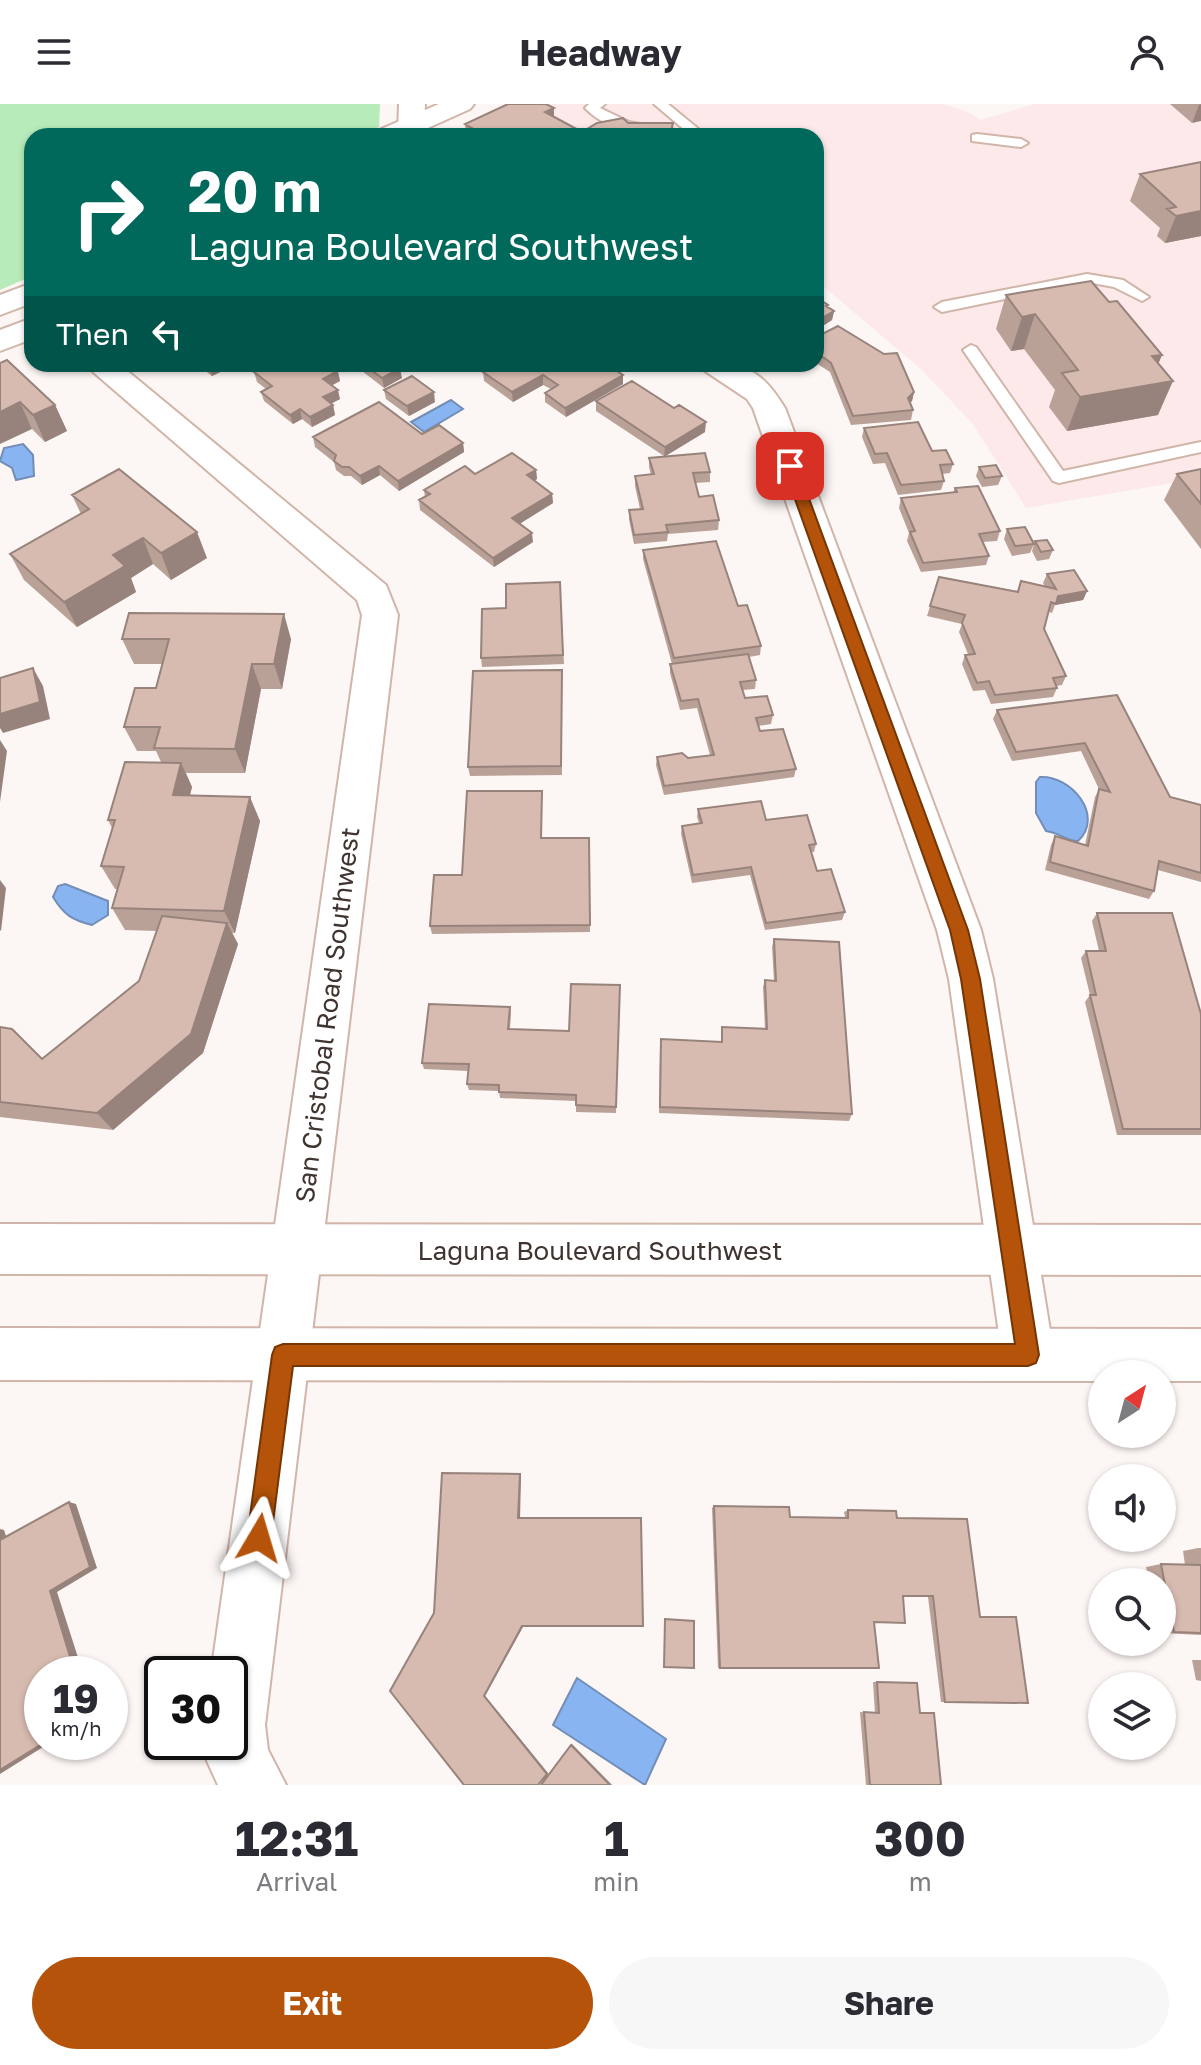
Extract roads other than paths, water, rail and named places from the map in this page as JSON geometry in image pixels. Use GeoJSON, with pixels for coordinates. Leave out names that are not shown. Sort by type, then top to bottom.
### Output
{"type":"FeatureCollection","features":[{"type":"Feature","properties":{"kind":"street"},"geometry":{"type":"LineString","coordinates":[[406,125],[461,104]]}},
{"type":"Feature","properties":{"kind":"street"},"geometry":{"type":"LineString","coordinates":[[0,342],[24,331]]}},
{"type":"Feature","properties":{"kind":"street","name":"San Cristobal Road Southwest"},"geometry":{"type":"LineString","coordinates":[[110,372],[373,594],[380,615],[234,1725],[238,1761],[255,1785]]}},
{"type":"Feature","properties":{"kind":"street"},"geometry":{"type":"LineString","coordinates":[[728,372],[759,392],[769,408],[959,930],[971,979],[1028,1355]]}},
{"type":"Feature","properties":{"kind":"street","name":"Laguna Boulevard Southwest"},"geometry":{"type":"LineString","coordinates":[[0,1249],[1201,1250]]}},
{"type":"Feature","properties":{"kind":"street"},"geometry":{"type":"LineString","coordinates":[[0,1354],[1201,1355]]}},
{"type":"Feature","properties":{"kind":"lane"},"geometry":{"type":"LineString","coordinates":[[599,104],[591,108],[605,119],[636,128]]}},
{"type":"Feature","properties":{"kind":"lane"},"geometry":{"type":"LineString","coordinates":[[660,104],[690,128]]}},
{"type":"Feature","properties":{"kind":"lane"},"geometry":{"type":"LineString","coordinates":[[977,138],[1021,143]]}},
{"type":"Feature","properties":{"kind":"lane"},"geometry":{"type":"LineString","coordinates":[[942,307],[1087,278],[1118,283],[1142,297]]}},
{"type":"Feature","properties":{"kind":"lane"},"geometry":{"type":"LineString","coordinates":[[971,350],[1059,477],[1201,447]]}},
{"type":"Feature","properties":{"kind":"water"},"geometry":{"type":"Polygon","coordinates":[[[451,400],[463,409],[424,432],[411,422],[451,400]]]}},
{"type":"Feature","properties":{"kind":"water"},"geometry":{"type":"Polygon","coordinates":[[[23,444],[33,455],[34,476],[16,480],[12,468],[0,461],[4,448],[23,444]]]}},
{"type":"Feature","properties":{"kind":"water"},"geometry":{"type":"Polygon","coordinates":[[[1040,777],[1063,783],[1081,799],[1088,820],[1078,841],[1046,831],[1036,813],[1036,782],[1040,777]]]}},
{"type":"Feature","properties":{"kind":"water"},"geometry":{"type":"Polygon","coordinates":[[[65,884],[108,901],[108,915],[92,925],[69,916],[53,897],[58,886],[65,884]]]}},
{"type":"Feature","properties":{"kind":"water"},"geometry":{"type":"Polygon","coordinates":[[[577,1678],[666,1739],[645,1785],[553,1725],[577,1678]]]}}]}
